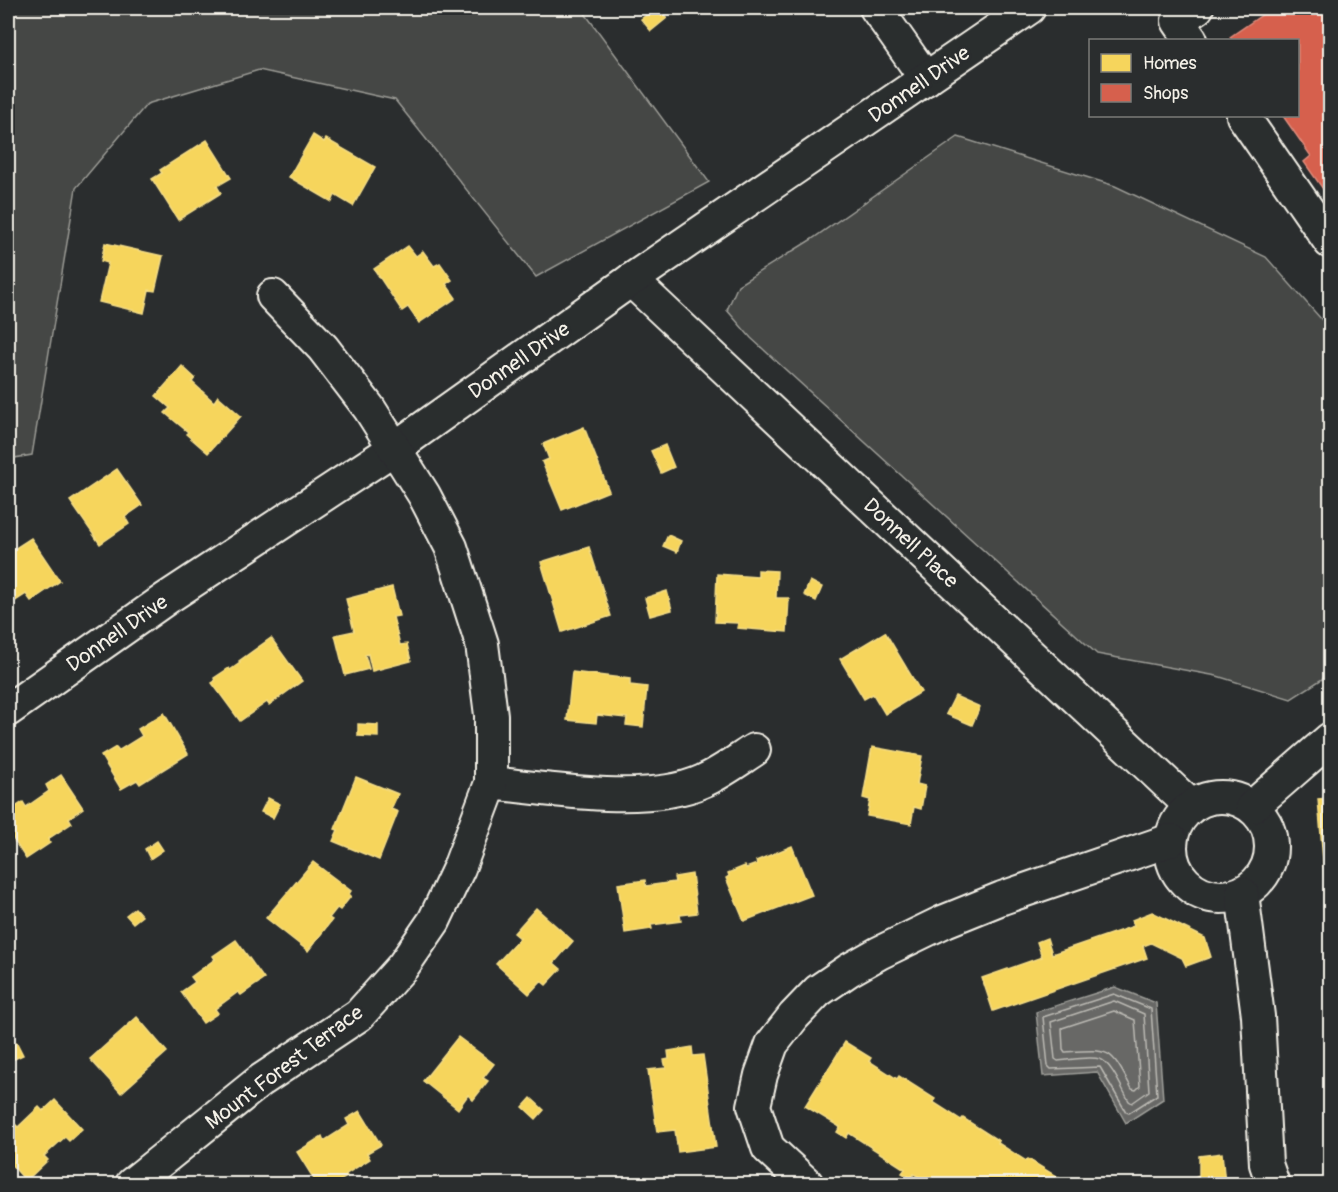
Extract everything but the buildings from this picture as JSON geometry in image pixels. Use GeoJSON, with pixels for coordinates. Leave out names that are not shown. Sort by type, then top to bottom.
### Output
{"type":"FeatureCollection","features":[{"type":"Feature","properties":{"kind":"street"},"geometry":{"type":"LineString","coordinates":[[876,8],[926,79]]}},
{"type":"Feature","properties":{"kind":"street","name":"Donnell Drive"},"geometry":{"type":"LineString","coordinates":[[8,710],[167,598],[394,448],[631,280],[1029,8]]}},
{"type":"Feature","properties":{"kind":"street"},"geometry":{"type":"LineString","coordinates":[[1190,39],[1178,21],[1197,8]]}},
{"type":"Feature","properties":{"kind":"street"},"geometry":{"type":"LineString","coordinates":[[1244,117],[1330,242]]}},
{"type":"Feature","properties":{"kind":"street","name":"Donnell Place"},"geometry":{"type":"LineString","coordinates":[[631,280],[1191,806]]}},
{"type":"Feature","properties":{"kind":"street","name":"Mount Forest Terrace"},"geometry":{"type":"LineString","coordinates":[[132,1185],[260,1081],[359,1015],[403,966],[434,921],[459,868],[491,783],[491,715],[482,644],[451,547],[424,495],[369,408],[329,355],[273,296]]}},
{"type":"Feature","properties":{"kind":"street"},"geometry":{"type":"LineString","coordinates":[[1252,807],[1330,739]]}},
{"type":"Feature","properties":{"kind":"street"},"geometry":{"type":"LineString","coordinates":[[491,783],[603,794],[664,792],[701,782],[754,750]]}},
{"type":"Feature","properties":{"kind":"street"},"geometry":{"type":"LineString","coordinates":[[1222,796],[1238,799],[1252,807],[1264,820],[1270,836],[1272,853],[1267,869],[1257,883],[1242,893],[1228,897],[1212,896],[1198,891],[1186,882],[1177,870],[1172,855],[1171,840],[1181,816],[1191,806],[1206,799],[1222,796]]}},
{"type":"Feature","properties":{"kind":"street"},"geometry":{"type":"LineString","coordinates":[[807,1185],[768,1148],[754,1106],[761,1075],[772,1044],[818,991],[869,959],[945,921],[1002,898],[1171,840]]}},
{"type":"Feature","properties":{"kind":"street"},"geometry":{"type":"LineString","coordinates":[[1242,893],[1258,1016],[1266,1164],[1273,1185]]}},
{"type":"Feature","properties":{"kind":"shaded area"},"geometry":{"type":"Polygon","coordinates":[[[8,8],[581,8],[709,182],[536,277],[395,100],[259,70],[147,104],[76,188],[32,455],[8,459],[8,8]]]}},
{"type":"Feature","properties":{"kind":"shaded area"},"geometry":{"type":"Polygon","coordinates":[[[958,137],[1115,186],[1266,257],[1330,329],[1330,674],[1291,699],[1217,676],[1097,654],[751,338],[727,310],[738,285],[812,239],[958,137]]]}},
{"type":"Feature","properties":{"kind":"water"},"geometry":{"type":"Polygon","coordinates":[[[1115,987],[1156,1003],[1163,1099],[1126,1123],[1097,1072],[1043,1076],[1036,1012],[1115,987]]]}}]}
